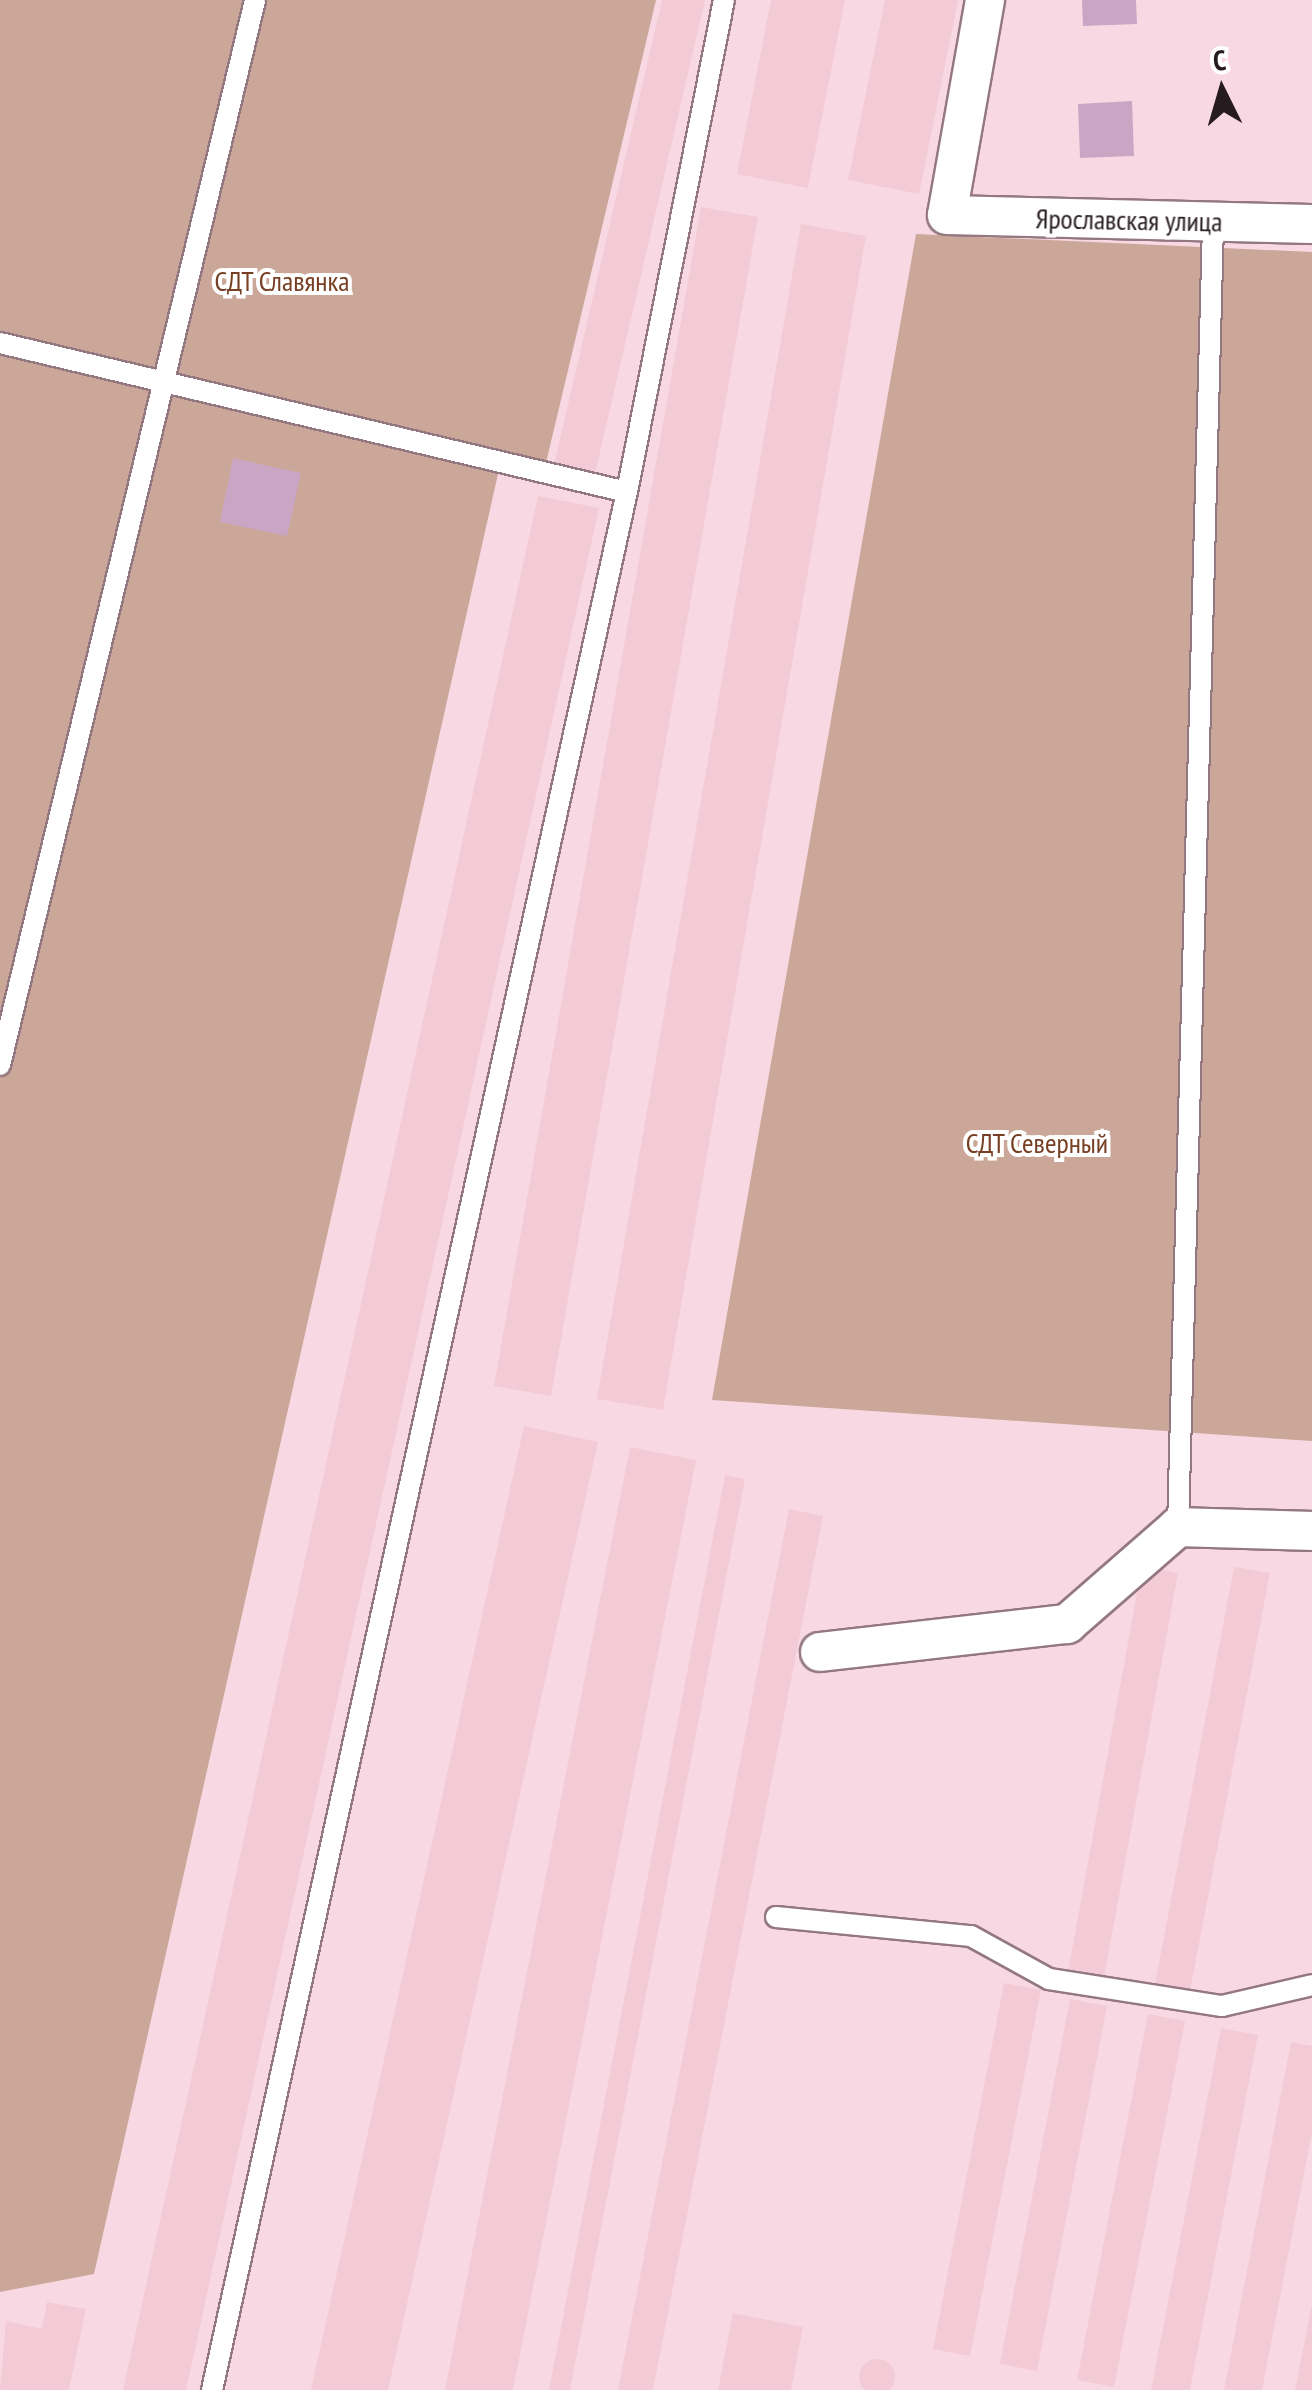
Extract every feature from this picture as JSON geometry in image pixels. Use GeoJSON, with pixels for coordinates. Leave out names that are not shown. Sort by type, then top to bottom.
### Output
{"type":"FeatureCollection","features":[{"type":"Feature","properties":{"kind":"street","name":"Ярославская улица"},"geometry":{"type":"LineString","coordinates":[[985,0],[947,215],[1312,224]]}},
{"type":"Feature","properties":{"kind":"street"},"geometry":{"type":"LineString","coordinates":[[820,1652],[1067,1624],[1178,1527],[1312,1531]]}},
{"type":"Feature","properties":{"kind":"lane"},"geometry":{"type":"LineString","coordinates":[[0,1065],[255,0]]}},
{"type":"Feature","properties":{"kind":"lane"},"geometry":{"type":"LineString","coordinates":[[212,2390],[627,492],[724,0]]}},
{"type":"Feature","properties":{"kind":"lane"},"geometry":{"type":"LineString","coordinates":[[1178,1527],[1212,222]]}},
{"type":"Feature","properties":{"kind":"lane"},"geometry":{"type":"LineString","coordinates":[[0,343],[627,492]]}},
{"type":"Feature","properties":{"kind":"lane"},"geometry":{"type":"LineString","coordinates":[[776,1917],[972,1936],[1049,1978],[1222,2006],[1312,1985]]}},
{"type":"Feature","properties":{"kind":"shaded area"},"geometry":{"type":"Polygon","coordinates":[[[662,0],[705,0],[594,478],[553,469],[662,0]]]}},
{"type":"Feature","properties":{"kind":"shaded area"},"geometry":{"type":"Polygon","coordinates":[[[771,0],[845,0],[808,188],[737,174],[771,0]]]}},
{"type":"Feature","properties":{"kind":"shaded area"},"geometry":{"type":"Polygon","coordinates":[[[885,0],[958,0],[919,194],[848,180],[885,0]]]}},
{"type":"Feature","properties":{"kind":"shaded area"},"geometry":{"type":"Polygon","coordinates":[[[701,207],[758,217],[551,1396],[494,1386],[701,207]]]}},
{"type":"Feature","properties":{"kind":"shaded area"},"geometry":{"type":"Polygon","coordinates":[[[801,224],[866,236],[663,1410],[597,1399],[801,224]]]}},
{"type":"Feature","properties":{"kind":"shaded area"},"geometry":{"type":"Polygon","coordinates":[[[538,496],[599,508],[186,2390],[123,2390],[538,496]]]}},
{"type":"Feature","properties":{"kind":"shaded area"},"geometry":{"type":"Polygon","coordinates":[[[524,1426],[598,1442],[388,2390],[311,2390],[524,1426]]]}},
{"type":"Feature","properties":{"kind":"shaded area"},"geometry":{"type":"Polygon","coordinates":[[[630,1447],[696,1460],[513,2390],[445,2390],[630,1447]]]}},
{"type":"Feature","properties":{"kind":"shaded area"},"geometry":{"type":"Polygon","coordinates":[[[725,1475],[745,1479],[570,2390],[549,2390],[725,1475]]]}},
{"type":"Feature","properties":{"kind":"shaded area"},"geometry":{"type":"Polygon","coordinates":[[[789,1509],[823,1516],[653,2390],[618,2390],[789,1509]]]}},
{"type":"Feature","properties":{"kind":"shaded area"},"geometry":{"type":"Polygon","coordinates":[[[1142,1566],[1178,1573],[1104,1978],[1068,1972],[1142,1566]]]}},
{"type":"Feature","properties":{"kind":"shaded area"},"geometry":{"type":"Polygon","coordinates":[[[1234,1567],[1270,1573],[1190,1991],[1155,1984],[1234,1567]]]}},
{"type":"Feature","properties":{"kind":"shaded area"},"geometry":{"type":"Polygon","coordinates":[[[1004,1983],[1041,1990],[970,2356],[933,2349],[1004,1983]]]}},
{"type":"Feature","properties":{"kind":"shaded area"},"geometry":{"type":"Polygon","coordinates":[[[1070,1999],[1107,2006],[1037,2371],[1000,2364],[1070,1999]]]}},
{"type":"Feature","properties":{"kind":"shaded area"},"geometry":{"type":"Polygon","coordinates":[[[1148,2014],[1185,2021],[1114,2387],[1077,2380],[1148,2014]]]}},
{"type":"Feature","properties":{"kind":"shaded area"},"geometry":{"type":"Polygon","coordinates":[[[1221,2028],[1258,2035],[1190,2390],[1151,2390],[1221,2028]]]}},
{"type":"Feature","properties":{"kind":"shaded area"},"geometry":{"type":"Polygon","coordinates":[[[1291,2042],[1312,2046],[1312,2132],[1262,2390],[1224,2390],[1291,2042]]]}},
{"type":"Feature","properties":{"kind":"shaded area"},"geometry":{"type":"Polygon","coordinates":[[[47,2302],[86,2309],[69,2390],[0,2390],[6,2321],[42,2329],[47,2302]]]}},
{"type":"Feature","properties":{"kind":"shaded area"},"geometry":{"type":"Polygon","coordinates":[[[1312,2304],[1312,2390],[1295,2390],[1312,2304]]]}},
{"type":"Feature","properties":{"kind":"shaded area"},"geometry":{"type":"Polygon","coordinates":[[[733,2313],[803,2327],[791,2390],[718,2390],[733,2313]]]}},
{"type":"Feature","properties":{"kind":"shaded area"},"geometry":{"type":"Polygon","coordinates":[[[877,2359],[890,2364],[895,2377],[890,2390],[877,2395],[864,2390],[859,2377],[864,2364],[877,2359]]]}},
{"type":"Feature","properties":{"kind":"green space","name":"СДТ Славянка"},"geometry":{"type":"Polygon","coordinates":[[[0,0],[656,0],[545,467],[502,456],[94,2274],[0,2292],[0,0]]]}},
{"type":"Feature","properties":{"kind":"green space","name":"СДТ Северный"},"geometry":{"type":"Polygon","coordinates":[[[916,234],[1312,252],[1312,1441],[712,1400],[916,234]]]}},
{"type":"Feature","properties":{"kind":"building"},"geometry":{"type":"Polygon","coordinates":[[[1082,0],[1136,0],[1137,24],[1083,26],[1082,0]]]}},
{"type":"Feature","properties":{"kind":"building"},"geometry":{"type":"Polygon","coordinates":[[[1132,101],[1134,156],[1080,158],[1078,104],[1132,101]]]}},
{"type":"Feature","properties":{"kind":"building"},"geometry":{"type":"Polygon","coordinates":[[[233,458],[301,473],[287,536],[220,522],[233,458]]]}}]}
